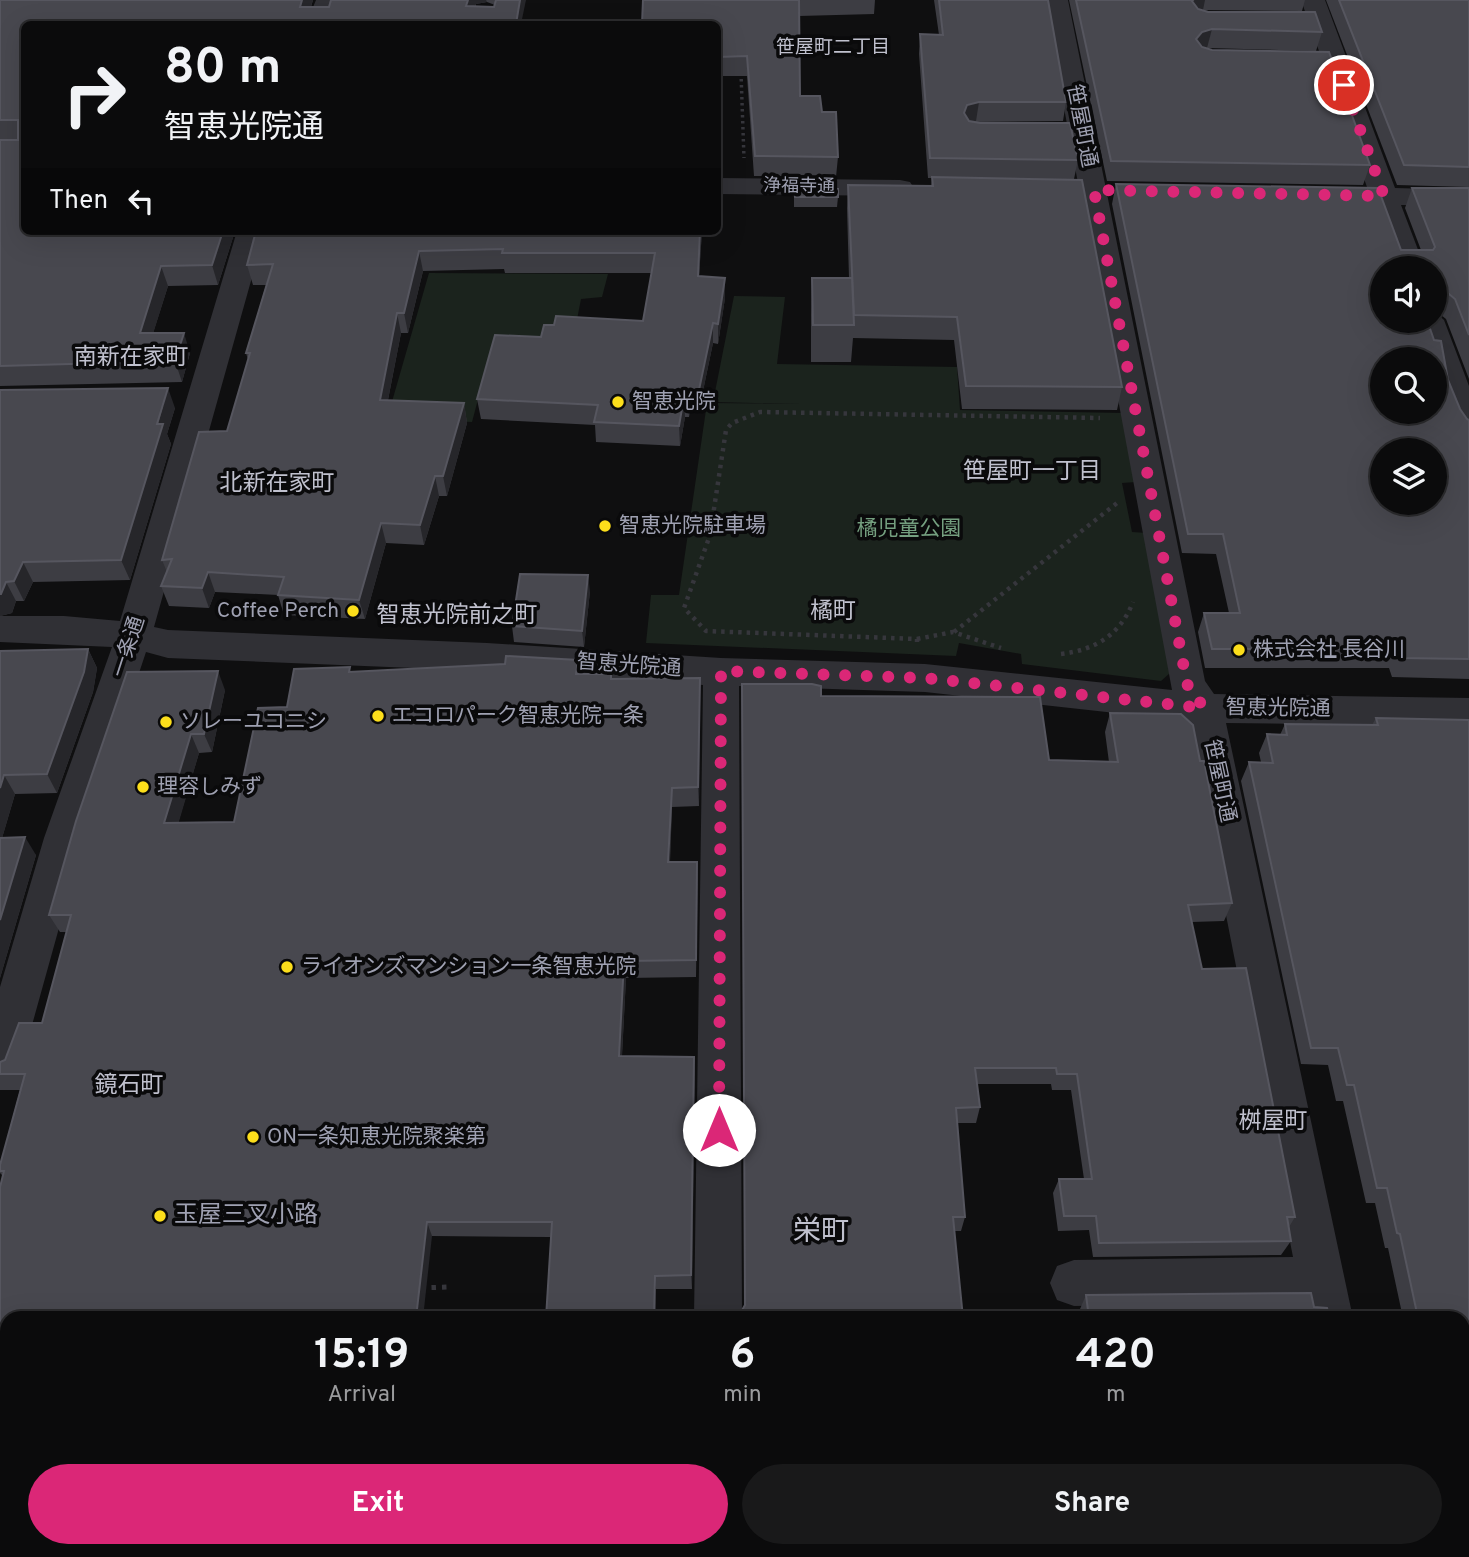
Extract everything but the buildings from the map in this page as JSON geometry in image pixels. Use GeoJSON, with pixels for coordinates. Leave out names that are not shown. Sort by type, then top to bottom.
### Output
{"type":"FeatureCollection","features":[{"type":"Feature","properties":{"kind":"street"},"geometry":{"type":"LineString","coordinates":[[320,21],[328,0]]}},
{"type":"Feature","properties":{"kind":"street","name":"笹屋町通"},"geometry":{"type":"LineString","coordinates":[[1056,0],[1070,132],[1094,190],[1187,684],[1204,708],[1325,1299]]}},
{"type":"Feature","properties":{"kind":"street"},"geometry":{"type":"LineString","coordinates":[[1309,15],[1323,62],[1384,196],[1406,256]]}},
{"type":"Feature","properties":{"kind":"street","name":"浄福寺通"},"geometry":{"type":"LineString","coordinates":[[721,186],[921,188]]}},
{"type":"Feature","properties":{"kind":"street"},"geometry":{"type":"LineString","coordinates":[[1301,194],[1469,198]]}},
{"type":"Feature","properties":{"kind":"street","name":"一条通"},"geometry":{"type":"LineString","coordinates":[[0,1060],[64,838],[134,635],[190,394],[250,235]]}},
{"type":"Feature","properties":{"kind":"street"},"geometry":{"type":"LineString","coordinates":[[1434,333],[1469,429]]}},
{"type":"Feature","properties":{"kind":"street","name":"智恵光院通"},"geometry":{"type":"LineString","coordinates":[[0,629],[84,628],[134,635],[168,644],[916,678],[1204,708],[1469,712]]}},
{"type":"Feature","properties":{"kind":"street"},"geometry":{"type":"LineString","coordinates":[[718,1311],[721,671]]}},
{"type":"Feature","properties":{"kind":"street"},"geometry":{"type":"LineString","coordinates":[[1074,1283],[1325,1299]]}},
{"type":"Feature","properties":{"kind":"path"},"geometry":{"type":"LineString","coordinates":[[741,68],[744,163]]}},
{"type":"Feature","properties":{"kind":"path"},"geometry":{"type":"LineString","coordinates":[[1109,419],[760,412],[732,423],[726,430],[710,535],[686,596],[684,608],[695,623],[706,631],[917,639],[953,632],[1117,503]]}},
{"type":"Feature","properties":{"kind":"path"},"geometry":{"type":"LineString","coordinates":[[1115,491],[1119,516]]}},
{"type":"Feature","properties":{"kind":"path"},"geometry":{"type":"LineString","coordinates":[[1054,655],[1073,654],[1110,639],[1129,616],[1136,595]]}},
{"type":"Feature","properties":{"kind":"path"},"geometry":{"type":"LineString","coordinates":[[953,632],[1008,649]]}},
{"type":"Feature","properties":{"kind":"path"},"geometry":{"type":"LineString","coordinates":[[916,678],[917,639]]}},
{"type":"Feature","properties":{"kind":"path"},"geometry":{"type":"LineString","coordinates":[[406,1288],[447,1287]]}},
{"type":"Feature","properties":{"kind":"green space"},"geometry":{"type":"Polygon","coordinates":[[[429,273],[608,274],[602,297],[581,299],[573,340],[489,358],[472,422],[387,419],[429,273]]]}},
{"type":"Feature","properties":{"kind":"green space","name":"橘児童公園"},"geometry":{"type":"Polygon","coordinates":[[[734,296],[785,297],[777,364],[957,367],[960,410],[1124,413],[1136,482],[1122,483],[1132,532],[1147,533],[1170,673],[1161,681],[1022,664],[1021,654],[959,643],[956,656],[646,643],[651,595],[679,595],[707,403],[802,404],[713,402],[734,296]]]}},
{"type":"Feature","properties":{"kind":"place","name":"智恵光院"},"geometry":{"type":"Point","coordinates":[618,402]}},
{"type":"Feature","properties":{"kind":"place","name":"智恵光院駐車場"},"geometry":{"type":"Point","coordinates":[605,526]}},
{"type":"Feature","properties":{"kind":"place","name":"Coffee Perch"},"geometry":{"type":"Point","coordinates":[353,611]}},
{"type":"Feature","properties":{"kind":"place","name":"株式会社 長谷川"},"geometry":{"type":"Point","coordinates":[1239,650]}},
{"type":"Feature","properties":{"kind":"place","name":"エコロパーク智恵光院一条"},"geometry":{"type":"Point","coordinates":[378,716]}},
{"type":"Feature","properties":{"kind":"place","name":"ソレーユコニシ"},"geometry":{"type":"Point","coordinates":[166,722]}},
{"type":"Feature","properties":{"kind":"place","name":"理容しみず"},"geometry":{"type":"Point","coordinates":[143,787]}},
{"type":"Feature","properties":{"kind":"place","name":"ライオンズマンション一条智恵光院"},"geometry":{"type":"Point","coordinates":[287,967]}},
{"type":"Feature","properties":{"kind":"place","name":"ON一条知恵光院聚楽第"},"geometry":{"type":"Point","coordinates":[253,1137]}},
{"type":"Feature","properties":{"kind":"place","name":"玉屋三叉小路"},"geometry":{"type":"Point","coordinates":[160,1216]}},
{"type":"Feature","properties":{"kind":"district","name":"笹屋町二丁目"},"geometry":{"type":"Point","coordinates":[833,48]}},
{"type":"Feature","properties":{"kind":"district","name":"南新在家町"},"geometry":{"type":"Point","coordinates":[131,358]}},
{"type":"Feature","properties":{"kind":"district","name":"笹屋町一丁目"},"geometry":{"type":"Point","coordinates":[1032,472]}},
{"type":"Feature","properties":{"kind":"district","name":"北新在家町"},"geometry":{"type":"Point","coordinates":[277,484]}},
{"type":"Feature","properties":{"kind":"district","name":"橘町"},"geometry":{"type":"Point","coordinates":[833,612]}},
{"type":"Feature","properties":{"kind":"district","name":"智恵光院前之町"},"geometry":{"type":"Point","coordinates":[457,616]}},
{"type":"Feature","properties":{"kind":"district","name":"鏡石町"},"geometry":{"type":"Point","coordinates":[129,1086]}},
{"type":"Feature","properties":{"kind":"district","name":"桝屋町"},"geometry":{"type":"Point","coordinates":[1273,1122]}},
{"type":"Feature","properties":{"kind":"district","name":"栄町"},"geometry":{"type":"Point","coordinates":[821,1233]}},
{"type":"Feature","properties":{"kind":"route"},"geometry":{"type":"LineString","coordinates":[[719,1130],[721,671],[925,678],[1204,708],[1187,684],[1094,190],[1384,196],[1344,85]]}}]}
